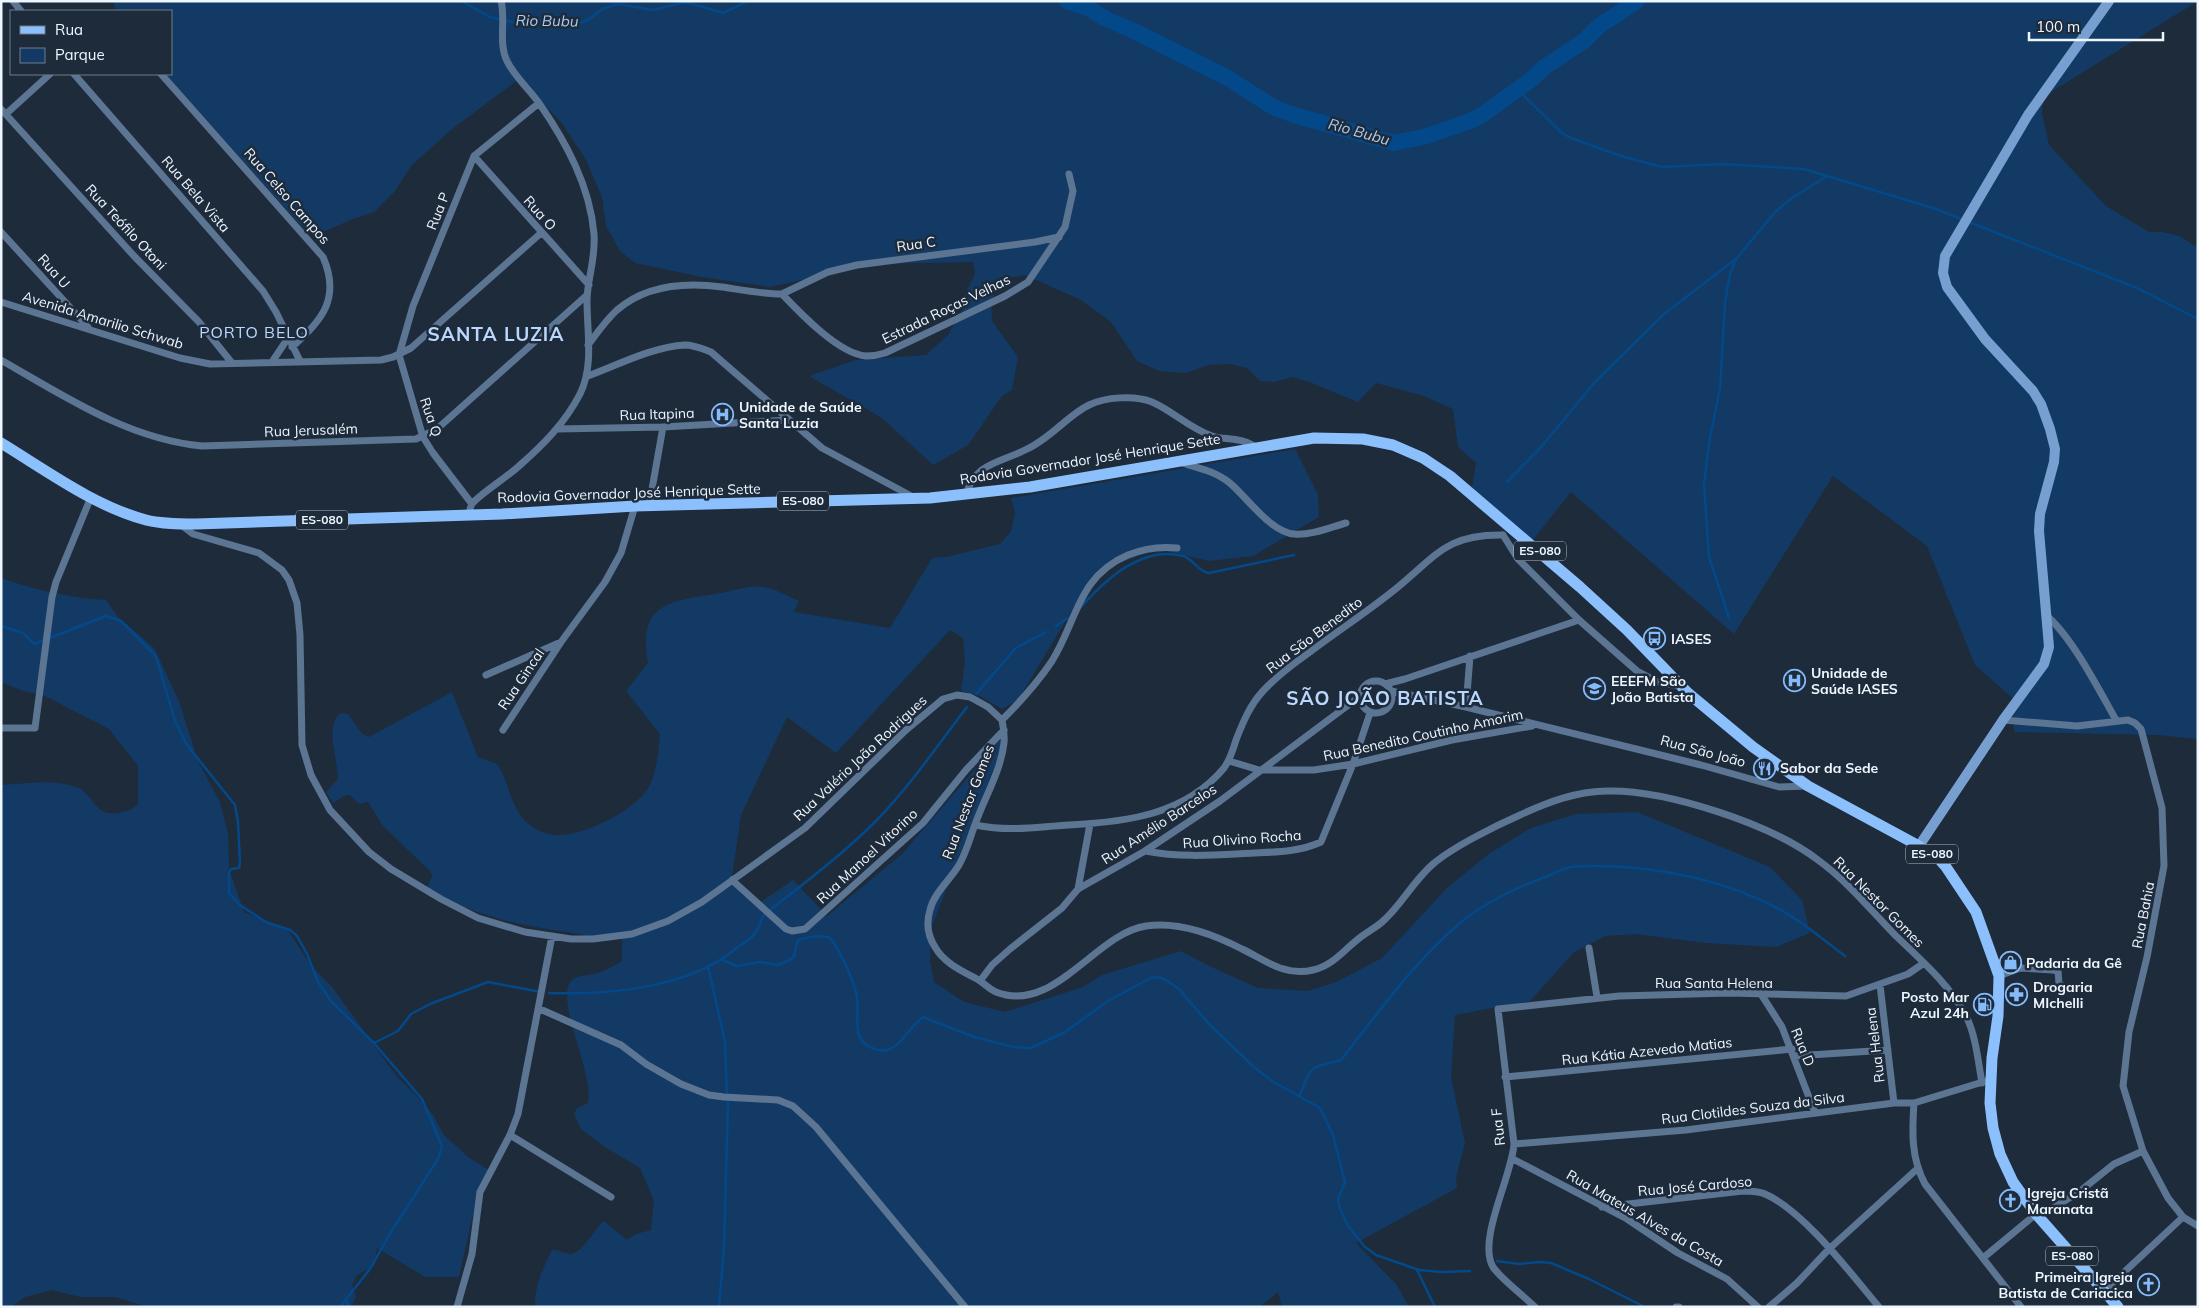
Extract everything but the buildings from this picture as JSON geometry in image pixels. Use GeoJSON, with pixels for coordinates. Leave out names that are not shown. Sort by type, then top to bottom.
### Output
{"type":"FeatureCollection","features":[{"type":"Feature","properties":{"kind":"main road","name":"Rodovia Governador José Henrique Sette"},"geometry":{"type":"LineString","coordinates":[[1,443],[91,497],[140,518],[179,524],[470,509],[649,506],[966,495],[1043,485],[1306,439],[1363,438],[1393,445],[1427,461],[1450,476],[1506,530],[1580,587],[1682,686],[1753,747],[1808,786]]}},
{"type":"Feature","properties":{"kind":"main road","name":"ES-080"},"geometry":{"type":"LineString","coordinates":[[1808,786],[1919,846],[1939,859],[1976,912],[1999,976],[1998,1016],[1987,1081],[1993,1128],[2000,1154],[2013,1182],[2036,1214],[2118,1307]]}},
{"type":"Feature","properties":{"kind":"street"},"geometry":{"type":"LineString","coordinates":[[470,509],[519,467],[557,430],[577,399],[588,376],[587,295],[594,258],[595,237],[587,198],[575,163],[539,103],[507,63],[503,48],[501,1]]}},
{"type":"Feature","properties":{"kind":"street"},"geometry":{"type":"LineString","coordinates":[[1919,846],[2003,720],[2044,664],[2049,647],[2048,617],[2039,531],[2040,514],[2054,462],[2054,438],[2041,404],[2024,380],[1985,339],[1951,293],[1945,281],[1943,265],[1945,256],[2028,114],[2109,1]]}},
{"type":"Feature","properties":{"kind":"street"},"geometry":{"type":"LineString","coordinates":[[4,112],[49,75]]}},
{"type":"Feature","properties":{"kind":"street","name":"Rua Bela Vista"},"geometry":{"type":"LineString","coordinates":[[75,75],[263,291],[276,312],[300,361]]}},
{"type":"Feature","properties":{"kind":"street","name":"Rua Celso Campos"},"geometry":{"type":"LineString","coordinates":[[162,75],[323,257],[327,266],[330,285],[327,305],[318,322],[292,347]]}},
{"type":"Feature","properties":{"kind":"street","name":"Rua P"},"geometry":{"type":"LineString","coordinates":[[399,355],[413,306],[474,156],[539,103]]}},
{"type":"Feature","properties":{"kind":"street","name":"Rua Teófilo Otoni"},"geometry":{"type":"LineString","coordinates":[[4,112],[134,256],[199,322],[232,363]]}},
{"type":"Feature","properties":{"kind":"street","name":"Rua O"},"geometry":{"type":"LineString","coordinates":[[474,156],[589,285]]}},
{"type":"Feature","properties":{"kind":"street","name":"Estrada Roças Velhas"},"geometry":{"type":"LineString","coordinates":[[782,294],[802,314],[847,350],[865,356],[876,356],[952,322],[1020,287],[1032,278],[1066,227],[1073,200],[1069,174]]}},
{"type":"Feature","properties":{"kind":"street","name":"Rua U"},"geometry":{"type":"LineString","coordinates":[[1,232],[88,328]]}},
{"type":"Feature","properties":{"kind":"street","name":"Avenida Amarilio Schwab"},"geometry":{"type":"LineString","coordinates":[[1,302],[180,358],[210,364],[381,360],[399,355],[422,339],[541,232]]}},
{"type":"Feature","properties":{"kind":"street","name":"Rua C"},"geometry":{"type":"LineString","coordinates":[[782,294],[828,272],[857,265],[1035,242],[1059,237]]}},
{"type":"Feature","properties":{"kind":"street"},"geometry":{"type":"LineString","coordinates":[[588,345],[618,309],[658,288],[697,284],[769,294],[782,294]]}},
{"type":"Feature","properties":{"kind":"street","name":"Rua Jerusalém"},"geometry":{"type":"LineString","coordinates":[[1,360],[88,410],[142,434],[179,444],[202,446],[405,440],[423,437],[437,429],[587,295]]}},
{"type":"Feature","properties":{"kind":"street"},"geometry":{"type":"LineString","coordinates":[[272,362],[288,338]]}},
{"type":"Feature","properties":{"kind":"street"},"geometry":{"type":"LineString","coordinates":[[588,376],[659,350],[691,346],[711,352],[822,448],[918,498]]}},
{"type":"Feature","properties":{"kind":"street","name":"Rua Q"},"geometry":{"type":"LineString","coordinates":[[399,355],[423,437],[470,509]]}},
{"type":"Feature","properties":{"kind":"street"},"geometry":{"type":"LineString","coordinates":[[966,495],[969,483],[991,463],[1040,443],[1088,405],[1106,399],[1153,402],[1188,425],[1206,434],[1223,439],[1240,440],[1257,447]]}},
{"type":"Feature","properties":{"kind":"street","name":"Rua Itapina"},"geometry":{"type":"LineString","coordinates":[[557,430],[663,427],[788,420]]}},
{"type":"Feature","properties":{"kind":"street"},"geometry":{"type":"LineString","coordinates":[[649,506],[663,427]]}},
{"type":"Feature","properties":{"kind":"street"},"geometry":{"type":"LineString","coordinates":[[1177,461],[1210,471],[1221,477],[1268,520],[1287,532],[1303,533],[1346,523]]}},
{"type":"Feature","properties":{"kind":"street"},"geometry":{"type":"LineString","coordinates":[[1,728],[35,728],[52,597],[56,582],[91,497]]}},
{"type":"Feature","properties":{"kind":"street","name":"Rua Gincal"},"geometry":{"type":"LineString","coordinates":[[503,730],[561,642],[604,582],[620,553],[635,506]]}},
{"type":"Feature","properties":{"kind":"street","name":"Rua Valério João Rodrigues"},"geometry":{"type":"LineString","coordinates":[[179,524],[193,534],[260,553],[282,570],[289,580],[296,603],[299,626],[302,745],[305,763],[330,810],[356,840],[391,869],[454,906],[503,926],[571,939],[593,939],[632,934],[668,921],[685,913],[819,816],[906,730],[943,699],[957,695],[970,697],[988,706],[1002,720]]}},
{"type":"Feature","properties":{"kind":"street"},"geometry":{"type":"LineString","coordinates":[[1506,530],[1518,559],[1579,620],[1637,671],[1660,683],[1682,686]]}},
{"type":"Feature","properties":{"kind":"street","name":"Rua São Benedito"},"geometry":{"type":"LineString","coordinates":[[975,825],[1009,830],[1090,824],[1140,817],[1177,805],[1206,785],[1229,761],[1245,717],[1254,702],[1277,677],[1379,602],[1449,545],[1472,536],[1506,530]]}},
{"type":"Feature","properties":{"kind":"street"},"geometry":{"type":"LineString","coordinates":[[1002,720],[1051,661],[1084,593],[1094,579],[1120,558],[1135,552],[1149,548],[1177,548]]}},
{"type":"Feature","properties":{"kind":"street"},"geometry":{"type":"LineString","coordinates":[[2003,720],[2092,726],[2116,720],[2095,681],[2057,625],[2048,617]]}},
{"type":"Feature","properties":{"kind":"street"},"geometry":{"type":"LineString","coordinates":[[1385,684],[1391,691],[1392,702],[1389,708],[1384,712],[1370,713],[1364,709],[1359,697],[1365,685],[1372,682],[1385,684],[1405,679],[1579,620]]}},
{"type":"Feature","properties":{"kind":"street"},"geometry":{"type":"LineString","coordinates":[[486,675],[561,642]]}},
{"type":"Feature","properties":{"kind":"street"},"geometry":{"type":"LineString","coordinates":[[1466,707],[1470,656]]}},
{"type":"Feature","properties":{"kind":"street","name":"Rua São João"},"geometry":{"type":"LineString","coordinates":[[1391,691],[1466,707],[1702,765],[1779,787],[1808,786]]}},
{"type":"Feature","properties":{"kind":"street","name":"Rua Amélio Barcelos"},"geometry":{"type":"LineString","coordinates":[[980,981],[992,965],[1062,908],[1078,889],[1145,851],[1220,801],[1359,697]]}},
{"type":"Feature","properties":{"kind":"street","name":"Rua Olivino Rocha"},"geometry":{"type":"LineString","coordinates":[[1145,851],[1179,857],[1300,850],[1321,842],[1353,764],[1370,713]]}},
{"type":"Feature","properties":{"kind":"street","name":"Rua Nestor Gomes"},"geometry":{"type":"LineString","coordinates":[[1002,720],[1004,743],[996,774],[961,861],[932,903],[928,916],[932,944],[940,955],[994,991],[1008,994],[1035,993],[1063,978],[1123,934],[1139,927],[1156,925],[1176,926],[1192,930],[1243,949],[1276,969],[1303,972],[1313,970],[1334,960],[1357,940],[1384,921],[1422,875],[1441,858],[1516,816],[1551,801],[1589,792],[1639,793],[1708,810],[1786,839],[1812,855],[1842,879],[1924,963],[1956,999],[1970,1025],[1987,1081]]}},
{"type":"Feature","properties":{"kind":"street","name":"Rua Bahia"},"geometry":{"type":"LineString","coordinates":[[2116,720],[2128,720],[2135,723],[2141,729],[2146,742],[2163,818],[2163,877],[2129,1032],[2123,1086],[2143,1151],[2168,1198],[2183,1217],[2198,1226]]}},
{"type":"Feature","properties":{"kind":"street","name":"Rua Benedito Coutinho Amorim"},"geometry":{"type":"LineString","coordinates":[[1229,761],[1260,770],[1314,770],[1353,764],[1452,740],[1534,725]]}},
{"type":"Feature","properties":{"kind":"street","name":"Rua Manoel Vitorino"},"geometry":{"type":"LineString","coordinates":[[732,880],[786,930],[805,929],[923,823],[966,770],[1004,730]]}},
{"type":"Feature","properties":{"kind":"street"},"geometry":{"type":"LineString","coordinates":[[1078,889],[1090,824]]}},
{"type":"Feature","properties":{"kind":"street"},"geometry":{"type":"LineString","coordinates":[[456,1307],[472,1254],[480,1192],[510,1136],[523,1098],[528,1054],[540,1009],[552,936]]}},
{"type":"Feature","properties":{"kind":"street"},"geometry":{"type":"LineString","coordinates":[[1589,948],[1596,997]]}},
{"type":"Feature","properties":{"kind":"street","name":"Rua Santa Helena"},"geometry":{"type":"LineString","coordinates":[[1498,1008],[1596,997],[1761,994],[1840,996],[1853,994],[1880,985],[1908,974],[1924,963]]}},
{"type":"Feature","properties":{"kind":"street"},"geometry":{"type":"LineString","coordinates":[[1999,976],[2020,968],[2053,970],[2058,971],[2059,984],[2063,986]]}},
{"type":"Feature","properties":{"kind":"street","name":"Rua Helena"},"geometry":{"type":"LineString","coordinates":[[1880,985],[1894,1103]]}},
{"type":"Feature","properties":{"kind":"street","name":"Rua D"},"geometry":{"type":"LineString","coordinates":[[1761,994],[1778,1018],[1815,1113]]}},
{"type":"Feature","properties":{"kind":"street","name":"Rua F"},"geometry":{"type":"LineString","coordinates":[[1498,1008],[1514,1144],[1513,1159],[1490,1237],[1490,1254],[1494,1269],[1535,1307]]}},
{"type":"Feature","properties":{"kind":"street"},"geometry":{"type":"LineString","coordinates":[[540,1009],[621,1045],[646,1064],[681,1084],[709,1095],[737,1099],[762,1098],[778,1100],[793,1106],[816,1127],[965,1307]]}},
{"type":"Feature","properties":{"kind":"street","name":"Rua Kátia Azevedo Matias"},"geometry":{"type":"LineString","coordinates":[[1505,1078],[1793,1053],[1888,1050]]}},
{"type":"Feature","properties":{"kind":"street","name":"Rua Clotildes Souza da Silva"},"geometry":{"type":"LineString","coordinates":[[1514,1144],[1677,1130],[1894,1103],[1914,1103],[1987,1081]]}},
{"type":"Feature","properties":{"kind":"street"},"geometry":{"type":"LineString","coordinates":[[1914,1103],[1912,1133],[1917,1169],[1934,1198],[2021,1307]]}},
{"type":"Feature","properties":{"kind":"street"},"geometry":{"type":"LineString","coordinates":[[510,1136],[611,1197]]}},
{"type":"Feature","properties":{"kind":"street"},"geometry":{"type":"LineString","coordinates":[[1983,1258],[2036,1214],[2053,1208],[2079,1192],[2114,1164],[2143,1151]]}},
{"type":"Feature","properties":{"kind":"street","name":"Rua Mateus Alves da Costa"},"geometry":{"type":"LineString","coordinates":[[1513,1159],[1627,1219],[1678,1253],[1727,1279],[1758,1307]]}},
{"type":"Feature","properties":{"kind":"street"},"geometry":{"type":"LineString","coordinates":[[1769,1307],[1797,1283],[1829,1249],[1917,1169]]}},
{"type":"Feature","properties":{"kind":"street","name":"Rua José Cardoso"},"geometry":{"type":"LineString","coordinates":[[1602,1206],[1754,1191],[1772,1198],[1787,1208],[1829,1249],[1880,1307]]}},
{"type":"Feature","properties":{"kind":"street"},"geometry":{"type":"LineString","coordinates":[[2104,1290],[2183,1217]]}},
{"type":"Feature","properties":{"kind":"green space"},"geometry":{"type":"Polygon","coordinates":[[[113,1],[2198,1],[2043,97],[2042,113],[2049,145],[2106,206],[2149,232],[2162,232],[2180,236],[2198,248],[2198,739],[2158,735],[2015,732],[2010,713],[2017,702],[1975,665],[1927,546],[1833,476],[1734,634],[1571,492],[1532,541],[1472,488],[1476,463],[1458,447],[1453,409],[1424,396],[1376,383],[1358,402],[1293,377],[1274,382],[1260,381],[1247,368],[1230,364],[1208,365],[1186,373],[1159,371],[1137,361],[1111,322],[1081,300],[1025,275],[1008,278],[997,287],[991,303],[992,321],[1018,357],[1012,390],[1002,396],[968,445],[933,465],[882,418],[809,376],[856,360],[926,355],[948,335],[964,307],[963,298],[975,274],[973,262],[875,264],[770,287],[702,277],[635,263],[620,251],[606,226],[602,197],[586,160],[562,123],[519,79],[452,129],[411,166],[395,191],[374,212],[316,235],[304,229],[166,75],[172,75],[172,10],[116,10],[113,1]]]}},
{"type":"Feature","properties":{"kind":"green space"},"geometry":{"type":"Polygon","coordinates":[[[1295,449],[1318,495],[1319,517],[1253,556],[1209,561],[1159,549],[1105,567],[1091,579],[1018,700],[1002,709],[978,695],[961,691],[965,661],[963,638],[950,630],[836,753],[787,717],[741,815],[732,876],[734,881],[755,906],[793,880],[827,916],[902,854],[1002,738],[998,758],[931,928],[930,961],[934,982],[964,1002],[1005,1012],[1083,987],[1102,975],[1181,951],[1258,988],[1308,991],[1336,982],[1382,958],[1447,888],[1490,853],[1531,828],[1576,814],[1637,812],[1770,867],[1802,900],[1810,933],[1776,947],[1707,943],[1635,934],[1605,936],[1574,952],[1530,1001],[1455,1015],[1451,1077],[1465,1143],[1456,1177],[1457,1188],[1356,1243],[1396,1284],[1409,1307],[1282,1307],[1278,1292],[1259,1307],[535,1307],[536,1292],[540,1278],[552,1250],[568,1254],[575,1253],[604,1221],[627,1240],[636,1234],[651,1230],[654,1201],[640,1168],[605,1147],[581,1129],[574,1114],[577,1108],[588,1103],[589,1090],[567,1002],[568,989],[575,978],[598,973],[622,961],[622,931],[600,939],[516,923],[462,906],[427,888],[432,876],[431,872],[383,826],[368,802],[359,804],[350,795],[344,796],[333,803],[326,792],[338,779],[333,743],[333,726],[341,713],[348,714],[362,734],[369,737],[452,692],[478,757],[497,764],[514,804],[523,818],[533,827],[547,833],[560,835],[574,833],[603,823],[629,807],[647,790],[653,777],[660,734],[626,691],[648,663],[646,643],[648,627],[653,616],[673,602],[748,587],[768,588],[799,601],[794,612],[890,628],[932,558],[946,557],[1000,544],[1011,531],[1015,513],[1011,498],[1295,449]]]}},
{"type":"Feature","properties":{"kind":"green space"},"geometry":{"type":"Polygon","coordinates":[[[1,578],[53,593],[106,600],[117,616],[154,648],[179,701],[198,761],[220,802],[228,834],[229,869],[244,912],[287,929],[312,967],[332,987],[397,1077],[433,1115],[444,1135],[468,1157],[489,1170],[477,1196],[459,1277],[425,1277],[377,1248],[374,1266],[357,1275],[352,1285],[356,1297],[351,1307],[147,1307],[116,1297],[80,1297],[52,1290],[25,1297],[11,1307],[1,1307],[1,785],[50,782],[69,785],[84,791],[99,809],[104,812],[118,813],[131,809],[138,804],[138,766],[109,729],[43,695],[23,691],[1,682],[1,578]]]}},
{"type":"Feature","properties":{"kind":"waterway","name":"Rio Bubu"},"geometry":{"type":"LineString","coordinates":[[461,1],[490,17],[516,23],[540,20],[556,23],[579,23],[590,19],[602,9],[618,4],[653,10],[689,3],[723,13],[748,1]]}},
{"type":"Feature","properties":{"kind":"waterway","name":"Rio Bubu"},"geometry":{"type":"LineString","coordinates":[[1067,1],[1090,9],[1106,19],[1228,78],[1273,107],[1294,115],[1394,143],[1427,136],[1482,115],[1532,79],[1543,68],[1584,41],[1599,26],[1637,1]]}},
{"type":"Feature","properties":{"kind":"waterway"},"geometry":{"type":"LineString","coordinates":[[1517,89],[1562,133],[1621,156],[1662,167],[1722,164],[1804,169],[1936,209],[1964,220]]}},
{"type":"Feature","properties":{"kind":"waterway"},"geometry":{"type":"LineString","coordinates":[[1507,482],[1542,446],[1595,382],[1664,314],[1737,258],[1775,212],[1792,198],[1827,176]]}},
{"type":"Feature","properties":{"kind":"waterway"},"geometry":{"type":"LineString","coordinates":[[1969,222],[2137,288],[2198,319]]}},
{"type":"Feature","properties":{"kind":"waterway"},"geometry":{"type":"LineString","coordinates":[[1729,618],[1709,557],[1704,485],[1709,443],[1720,388],[1725,303],[1730,274],[1736,259]]}},
{"type":"Feature","properties":{"kind":"waterway"},"geometry":{"type":"LineString","coordinates":[[1081,607],[1113,576],[1139,560],[1153,555],[1183,556],[1201,570],[1209,573],[1294,555]]}},
{"type":"Feature","properties":{"kind":"waterway"},"geometry":{"type":"LineString","coordinates":[[1,626],[23,633],[34,644],[106,616],[121,621],[156,656],[175,721],[187,745],[235,805],[238,822],[240,863],[239,868],[231,869],[229,873],[229,893],[240,905],[266,922],[290,930],[297,936],[307,954],[318,982],[331,1001],[373,1042],[422,1099],[442,1146],[438,1159],[391,1232],[370,1269],[340,1307]]}},
{"type":"Feature","properties":{"kind":"waterway"},"geometry":{"type":"LineString","coordinates":[[1056,626],[1068,618]]}},
{"type":"Feature","properties":{"kind":"waterway"},"geometry":{"type":"LineString","coordinates":[[976,694],[1016,648],[1046,632]]}},
{"type":"Feature","properties":{"kind":"waterway"},"geometry":{"type":"LineString","coordinates":[[770,910],[838,856],[876,821],[912,780],[967,707]]}},
{"type":"Feature","properties":{"kind":"waterway"},"geometry":{"type":"LineString","coordinates":[[1300,1095],[1310,1072],[1318,1067],[1341,1060],[1411,972],[1460,923],[1503,895],[1563,869],[1577,866],[1644,869],[1683,875],[1722,885],[1759,899],[1786,913],[1845,956]]}},
{"type":"Feature","properties":{"kind":"waterway"},"geometry":{"type":"LineString","coordinates":[[549,993],[623,990],[673,980],[697,972],[719,961],[750,938],[756,932],[764,915]]}},
{"type":"Feature","properties":{"kind":"waterway"},"geometry":{"type":"LineString","coordinates":[[723,960],[737,966],[760,962],[778,965],[794,956],[797,942],[801,939],[817,936],[829,937],[841,955],[856,992],[857,1025],[861,1040],[866,1045],[882,1050],[894,1047],[923,1017],[974,1037],[1013,1047],[1031,1048],[1065,1032],[1108,1001],[1151,978],[1158,977],[1166,980],[1179,989],[1209,1024],[1255,1068],[1272,1081],[1320,1108],[1333,1135],[1345,1182],[1338,1199],[1339,1206],[1348,1226],[1365,1247],[1376,1255],[1419,1270],[1441,1272],[1470,1271]]}},
{"type":"Feature","properties":{"kind":"waterway"},"geometry":{"type":"LineString","coordinates":[[708,966],[725,1042],[727,1095]]}},
{"type":"Feature","properties":{"kind":"waterway"},"geometry":{"type":"LineString","coordinates":[[374,1043],[398,1031],[411,1014],[430,1004],[488,982],[541,992]]}},
{"type":"Feature","properties":{"kind":"waterway"},"geometry":{"type":"LineString","coordinates":[[719,1307],[724,1247],[728,1102]]}},
{"type":"Feature","properties":{"kind":"waterway"},"geometry":{"type":"LineString","coordinates":[[1497,1261],[1519,1264],[1551,1263],[1589,1279],[1645,1307]]}},
{"type":"Feature","properties":{"kind":"waterway"},"geometry":{"type":"LineString","coordinates":[[1417,1270],[1435,1307]]}},
{"type":"Feature","properties":{"kind":"waterway"},"geometry":{"type":"LineString","coordinates":[[346,1299],[349,1307]]}},
{"type":"Feature","properties":{"kind":"place","name":"Unidade de Saúde Santa Luzia"},"geometry":{"type":"Point","coordinates":[723,415]}},
{"type":"Feature","properties":{"kind":"place","name":"IASES"},"geometry":{"type":"Point","coordinates":[1655,639]}},
{"type":"Feature","properties":{"kind":"place","name":"Unidade de Saúde IASES"},"geometry":{"type":"Point","coordinates":[1795,681]}},
{"type":"Feature","properties":{"kind":"place","name":"EEEFM São João Batista"},"geometry":{"type":"Point","coordinates":[1595,689]}},
{"type":"Feature","properties":{"kind":"place","name":"Sabor da Sede"},"geometry":{"type":"Point","coordinates":[1764,768]}},
{"type":"Feature","properties":{"kind":"place","name":"Padaria da Gê"},"geometry":{"type":"Point","coordinates":[2010,963]}},
{"type":"Feature","properties":{"kind":"place","name":"Drogaria MIchelli"},"geometry":{"type":"Point","coordinates":[2017,995]}},
{"type":"Feature","properties":{"kind":"place","name":"Posto Mar Azul 24h"},"geometry":{"type":"Point","coordinates":[1985,1005]}},
{"type":"Feature","properties":{"kind":"place","name":"Igreja Cristã Maranata"},"geometry":{"type":"Point","coordinates":[2011,1201]}},
{"type":"Feature","properties":{"kind":"place","name":"Primeira Igreja Batista de Cariacica"},"geometry":{"type":"Point","coordinates":[2149,1285]}},
{"type":"Feature","properties":{"kind":"district","name":"PORTO BELO"},"geometry":{"type":"Point","coordinates":[254,332]}},
{"type":"Feature","properties":{"kind":"district","name":"SANTA LUZIA"},"geometry":{"type":"Point","coordinates":[496,334]}},
{"type":"Feature","properties":{"kind":"district","name":"SÃO JOÃO BATISTA"},"geometry":{"type":"Point","coordinates":[1385,698]}}]}
